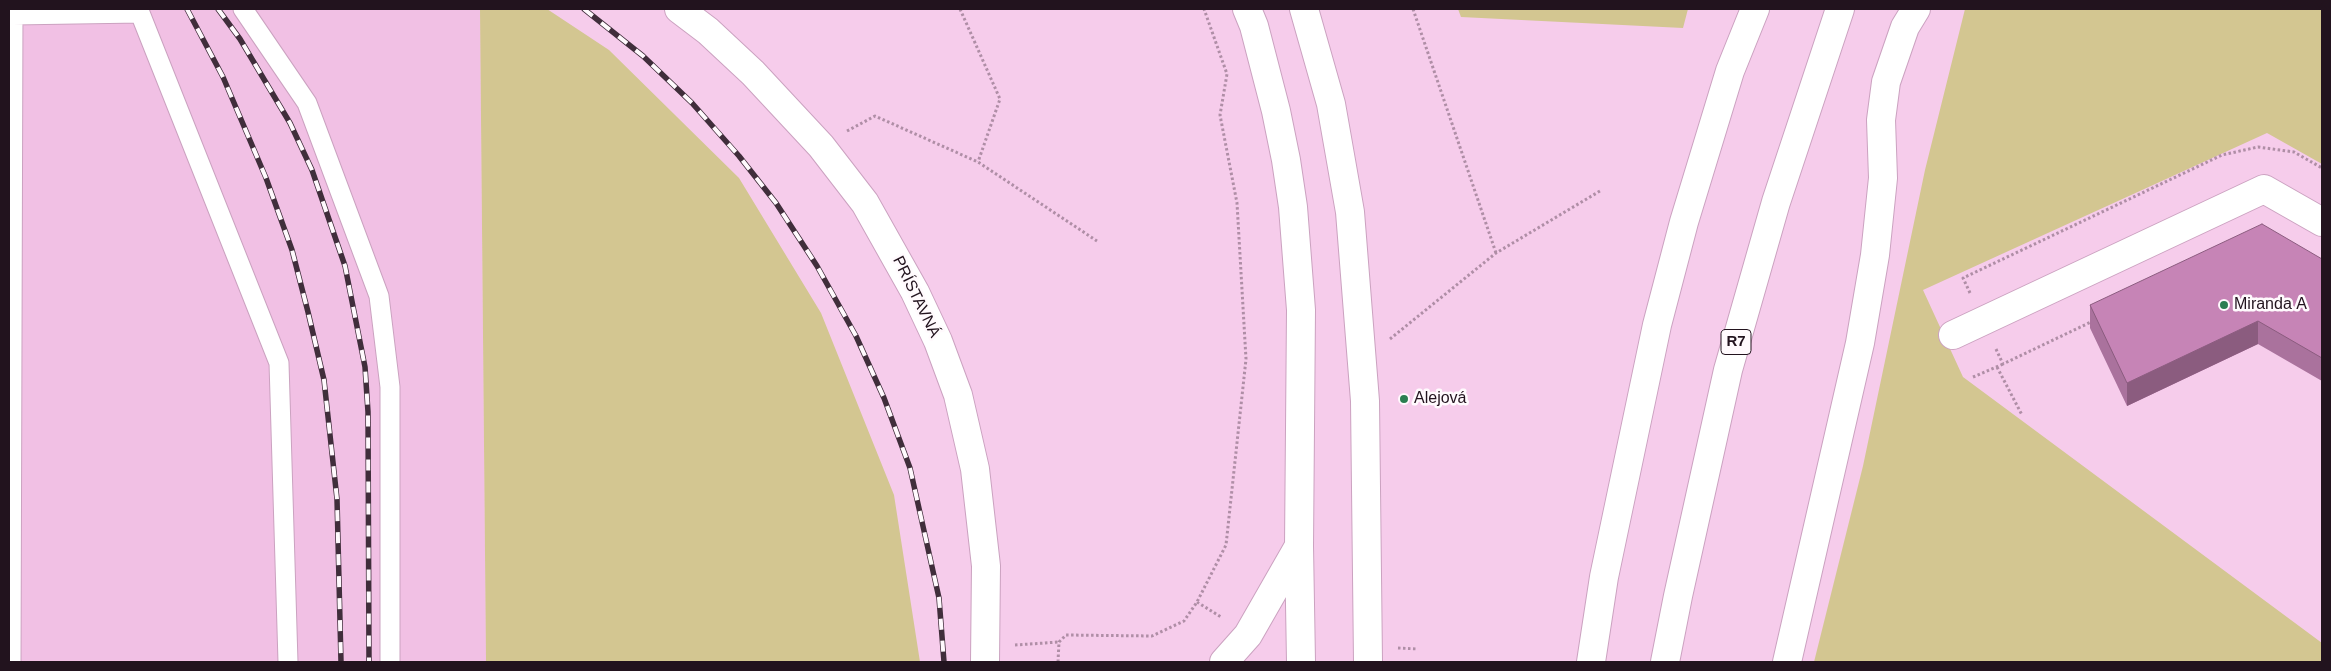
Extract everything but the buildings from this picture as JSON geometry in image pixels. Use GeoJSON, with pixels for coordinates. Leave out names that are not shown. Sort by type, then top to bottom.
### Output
{"type":"FeatureCollection","features":[{"type":"Feature","properties":{"kind":"main road","name":"PRÍSTAVNÁ"},"geometry":{"type":"LineString","coordinates":[[678,9],[708,31],[753,73],[821,146],[865,203],[891,248],[938,341],[958,395],[978,488],[986,566],[985,653]]}},
{"type":"Feature","properties":{"kind":"main road"},"geometry":{"type":"LineString","coordinates":[[1247,9],[1254,26],[1276,111],[1293,207],[1301,310],[1299,546],[1301,662]]}},
{"type":"Feature","properties":{"kind":"main road"},"geometry":{"type":"LineString","coordinates":[[1304,9],[1331,104],[1342,157],[1350,212],[1366,401],[1379,655]]}},
{"type":"Feature","properties":{"kind":"main road"},"geometry":{"type":"LineString","coordinates":[[1591,662],[1604,578],[1657,325],[1684,222],[1730,71],[1755,9]]}},
{"type":"Feature","properties":{"kind":"main road","name":"R7"},"geometry":{"type":"LineString","coordinates":[[1665,662],[1728,370],[1776,202],[1840,9]]}},
{"type":"Feature","properties":{"kind":"main road"},"geometry":{"type":"LineString","coordinates":[[1788,662],[1860,343],[1875,255],[1883,178],[1881,120],[1886,82],[1905,27],[1916,9]]}},
{"type":"Feature","properties":{"kind":"main road"},"geometry":{"type":"LineString","coordinates":[[1953,335],[2264,189],[2322,222]]}},
{"type":"Feature","properties":{"kind":"main road"},"geometry":{"type":"LineString","coordinates":[[1224,662],[1248,635],[1299,546]]}},
{"type":"Feature","properties":{"kind":"lane"},"geometry":{"type":"LineString","coordinates":[[243,9],[307,103],[379,296],[390,387],[390,662]]}},
{"type":"Feature","properties":{"kind":"lane"},"geometry":{"type":"LineString","coordinates":[[11,662],[13,12],[140,13],[279,363],[288,662]]}},
{"type":"Feature","properties":{"kind":"path"},"geometry":{"type":"LineString","coordinates":[[960,9],[1000,99],[978,162]]}},
{"type":"Feature","properties":{"kind":"path"},"geometry":{"type":"LineString","coordinates":[[1058,662],[1060,642],[1066,635],[1152,636],[1184,622],[1197,602],[1226,545],[1246,359],[1237,203],[1220,115],[1227,74],[1204,9]]}},
{"type":"Feature","properties":{"kind":"path"},"geometry":{"type":"LineString","coordinates":[[1413,9],[1496,253]]}},
{"type":"Feature","properties":{"kind":"path"},"geometry":{"type":"LineString","coordinates":[[821,146],[875,116],[978,162],[1097,241]]}},
{"type":"Feature","properties":{"kind":"path"},"geometry":{"type":"LineString","coordinates":[[1362,354],[1387,342],[1496,253],[1600,191]]}},
{"type":"Feature","properties":{"kind":"path"},"geometry":{"type":"LineString","coordinates":[[1973,377],[2003,364]]}},
{"type":"Feature","properties":{"kind":"path"},"geometry":{"type":"LineString","coordinates":[[1997,367],[2022,416]]}},
{"type":"Feature","properties":{"kind":"path"},"geometry":{"type":"LineString","coordinates":[[1197,602],[1227,621]]}},
{"type":"Feature","properties":{"kind":"path"},"geometry":{"type":"LineString","coordinates":[[985,653],[1008,645],[1060,642]]}},
{"type":"Feature","properties":{"kind":"path"},"geometry":{"type":"LineString","coordinates":[[1379,655],[1418,649]]}},
{"type":"Feature","properties":{"kind":"shaded area"},"geometry":{"type":"Polygon","coordinates":[[[9,9],[480,9],[486,662],[9,662],[9,9]]]}},
{"type":"Feature","properties":{"kind":"shaded area"},"geometry":{"type":"Polygon","coordinates":[[[480,9],[547,9],[609,50],[739,178],[821,313],[894,495],[920,662],[486,662],[480,9]]]}},
{"type":"Feature","properties":{"kind":"shaded area"},"geometry":{"type":"Polygon","coordinates":[[[1458,9],[1688,9],[1683,28],[1461,17],[1458,9]]]}},
{"type":"Feature","properties":{"kind":"shaded area"},"geometry":{"type":"Polygon","coordinates":[[[1965,9],[2322,9],[2322,164],[2267,133],[1923,290],[1963,377],[2322,643],[2322,662],[1814,662],[1863,466],[1925,170],[1965,9]]]}},
{"type":"Feature","properties":{"kind":"railway"},"geometry":{"type":"LineString","coordinates":[[187,9],[223,77],[266,178],[292,250],[308,312],[324,380],[337,499],[341,662]]}},
{"type":"Feature","properties":{"kind":"railway"},"geometry":{"type":"LineString","coordinates":[[218,9],[240,39],[290,123],[312,170],[345,266],[365,367],[368,412],[369,662]]}},
{"type":"Feature","properties":{"kind":"railway"},"geometry":{"type":"LineString","coordinates":[[584,9],[643,56],[692,103],[739,156],[776,203],[817,266],[856,336],[884,398],[910,468],[939,598],[944,662]]}},
{"type":"Feature","properties":{"kind":"place","name":"Miranda A"},"geometry":{"type":"Point","coordinates":[2224,305]}},
{"type":"Feature","properties":{"kind":"place","name":"Alejová"},"geometry":{"type":"Point","coordinates":[1404,399]}}]}
